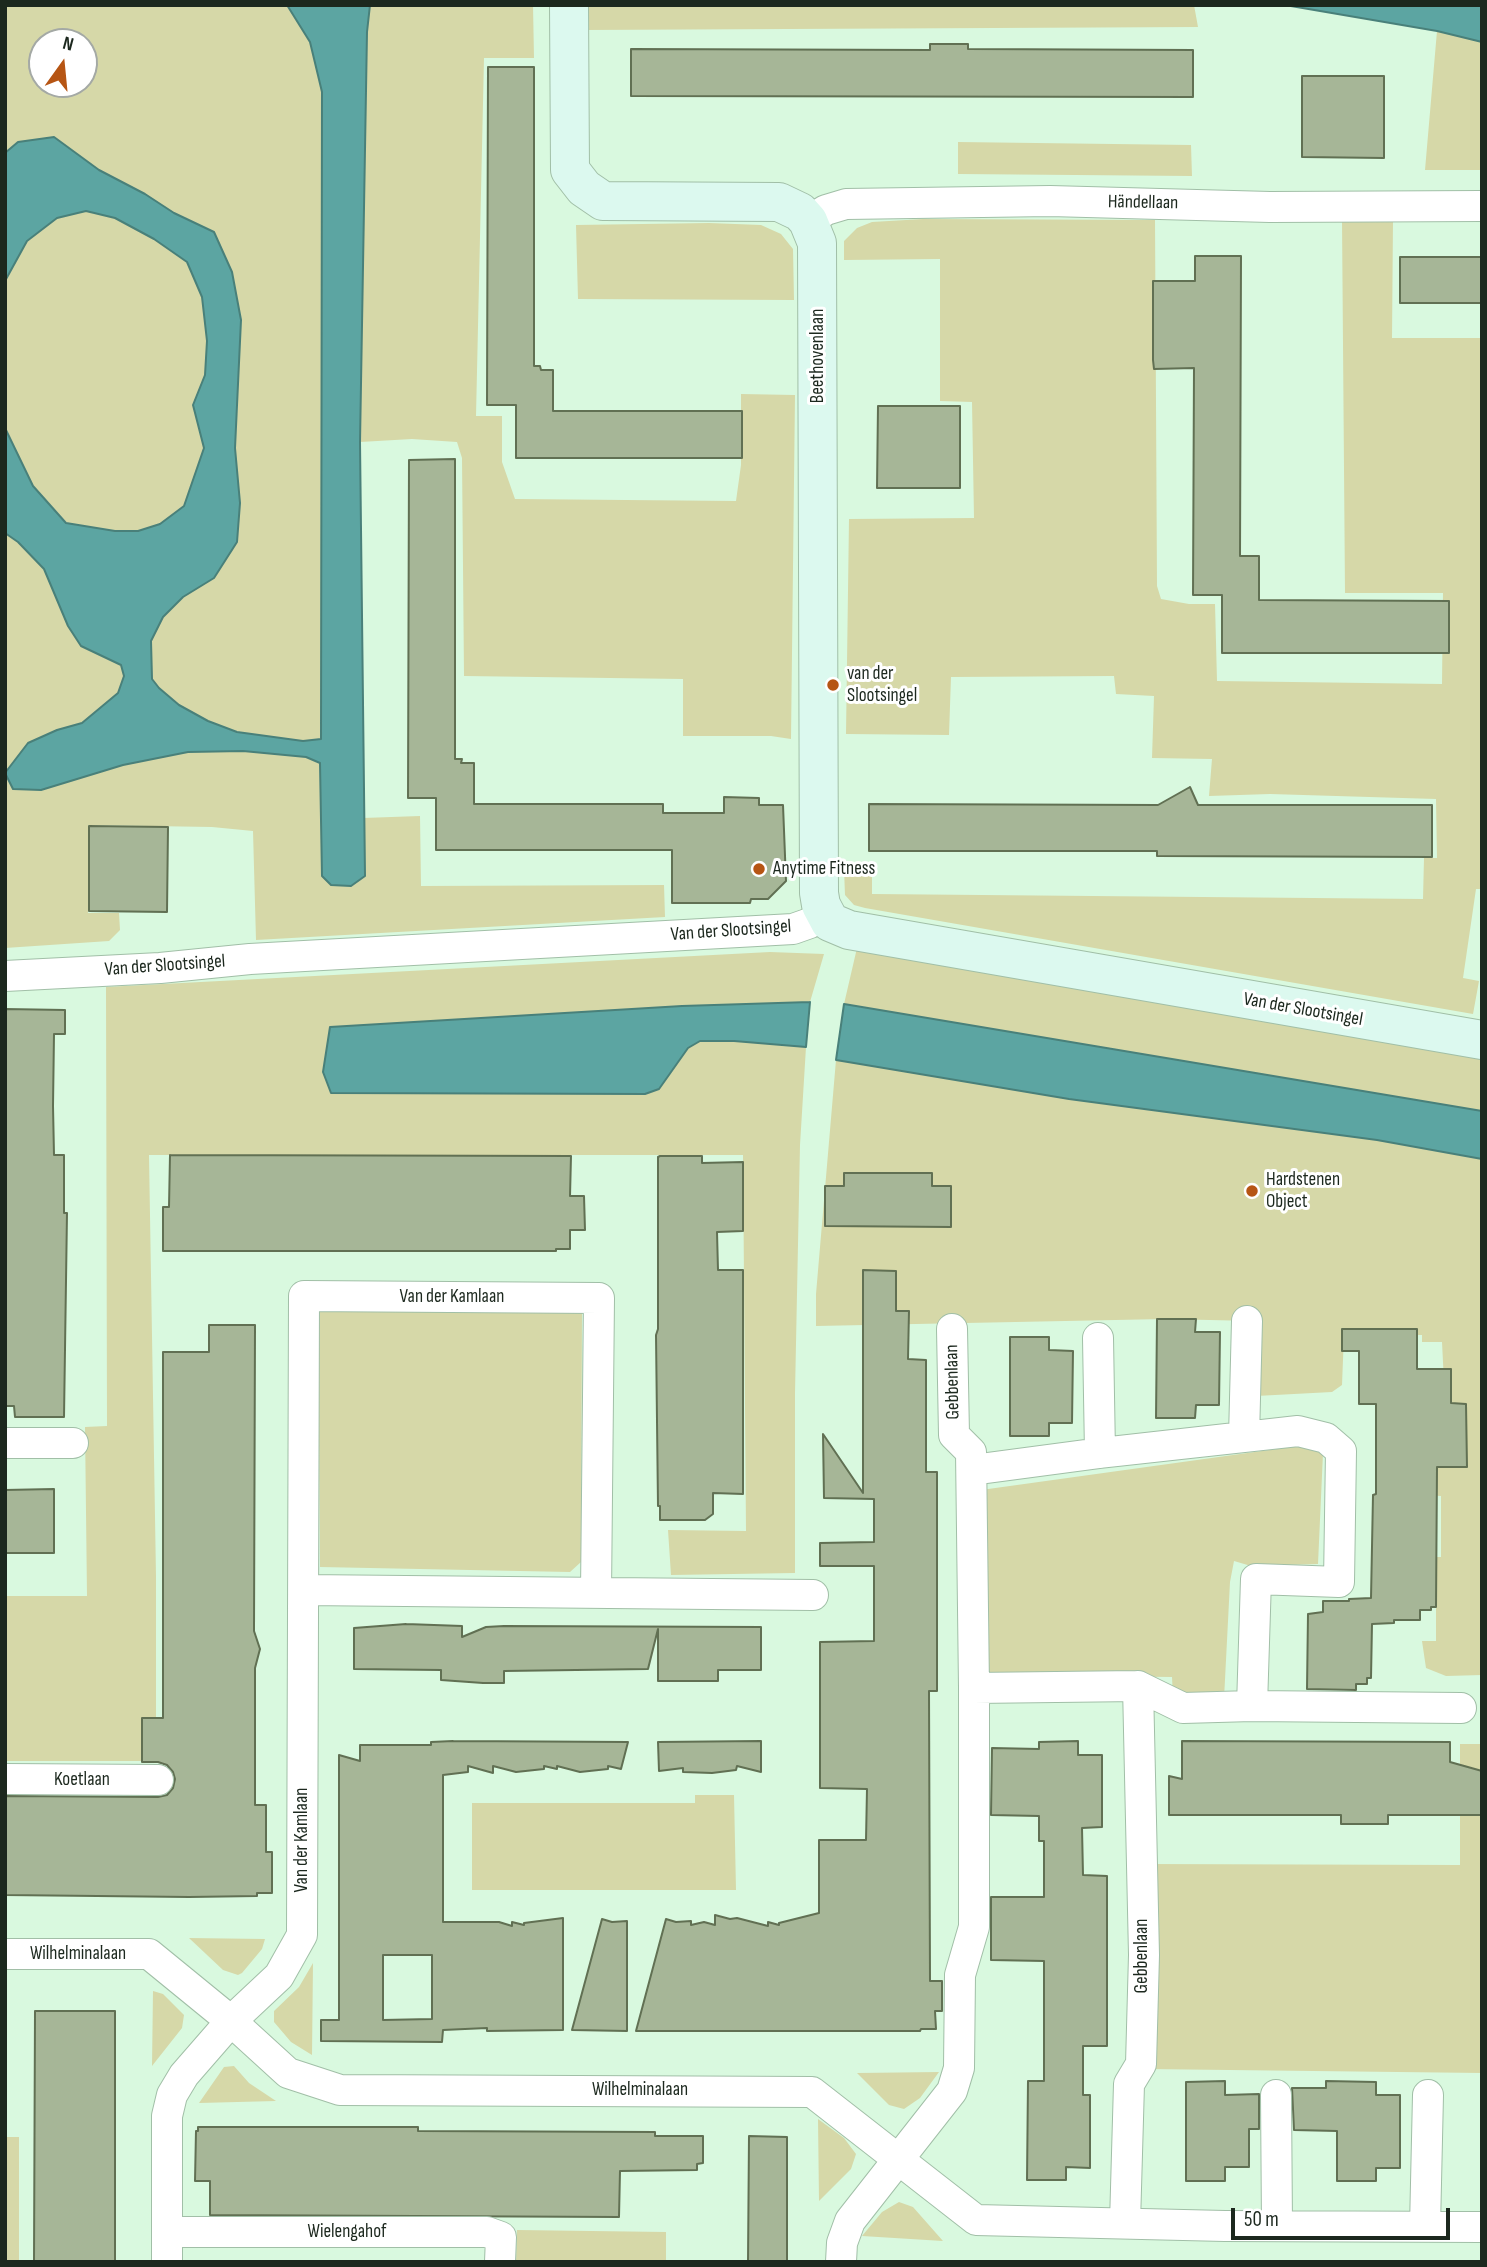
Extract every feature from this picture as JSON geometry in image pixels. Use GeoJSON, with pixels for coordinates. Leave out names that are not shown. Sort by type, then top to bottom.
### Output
{"type":"FeatureCollection","features":[{"type":"Feature","properties":{"kind":"street"},"geometry":{"type":"LineString","coordinates":[[569,5],[570,170],[584,188],[603,201],[779,202],[800,212],[808,221]]}},
{"type":"Feature","properties":{"kind":"street","name":"Händellaan"},"geometry":{"type":"LineString","coordinates":[[808,221],[825,210],[846,204],[1050,201],[1270,207],[1482,206]]}},
{"type":"Feature","properties":{"kind":"street","name":"Beethovenlaan"},"geometry":{"type":"LineString","coordinates":[[808,221],[817,243],[818,275],[819,893],[824,914]]}},
{"type":"Feature","properties":{"kind":"street","name":"Van der Slootsingel"},"geometry":{"type":"LineString","coordinates":[[5,976],[160,968],[250,959],[793,929],[824,914],[836,926],[849,930],[1482,1041]]}},
{"type":"Feature","properties":{"kind":"street","name":"Van der Kamlaan"},"geometry":{"type":"LineString","coordinates":[[231,2021],[279,1976],[302,1935],[304,1296],[599,1298],[596,1593]]}},
{"type":"Feature","properties":{"kind":"street"},"geometry":{"type":"LineString","coordinates":[[1244,1437],[1247,1321]]}},
{"type":"Feature","properties":{"kind":"street","name":"Gebbenlaan"},"geometry":{"type":"LineString","coordinates":[[841,2262],[842,2243],[850,2221],[952,2091],[959,2068],[960,1975],[974,1927],[972,1469],[971,1452],[954,1434],[952,1329]]}},
{"type":"Feature","properties":{"kind":"street"},"geometry":{"type":"LineString","coordinates":[[1098,1338],[1100,1452]]}},
{"type":"Feature","properties":{"kind":"street"},"geometry":{"type":"LineString","coordinates":[[972,1469],[1297,1431],[1326,1437],[1342,1451],[1339,1582],[1256,1579],[1252,1706]]}},
{"type":"Feature","properties":{"kind":"street"},"geometry":{"type":"LineString","coordinates":[[5,1443],[73,1443]]}},
{"type":"Feature","properties":{"kind":"street"},"geometry":{"type":"LineString","coordinates":[[304,1590],[813,1595]]}},
{"type":"Feature","properties":{"kind":"street"},"geometry":{"type":"LineString","coordinates":[[974,1688],[1138,1686],[1183,1708],[1461,1708]]}},
{"type":"Feature","properties":{"kind":"street","name":"Gebbenlaan"},"geometry":{"type":"LineString","coordinates":[[1125,2223],[1129,2084],[1140,2064],[1144,1955],[1138,1686]]}},
{"type":"Feature","properties":{"kind":"street","name":"Koetlaan"},"geometry":{"type":"LineString","coordinates":[[5,1779],[158,1780]]}},
{"type":"Feature","properties":{"kind":"street","name":"Wilhelminalaan"},"geometry":{"type":"LineString","coordinates":[[5,1954],[149,1954],[231,2021],[288,2073],[340,2090],[812,2092],[976,2220],[1482,2227]]}},
{"type":"Feature","properties":{"kind":"street"},"geometry":{"type":"LineString","coordinates":[[167,2262],[167,2116],[172,2095],[184,2075],[231,2021]]}},
{"type":"Feature","properties":{"kind":"street"},"geometry":{"type":"LineString","coordinates":[[1276,2095],[1277,2226]]}},
{"type":"Feature","properties":{"kind":"street"},"geometry":{"type":"LineString","coordinates":[[1425,2227],[1428,2095]]}},
{"type":"Feature","properties":{"kind":"street","name":"Wielengahof"},"geometry":{"type":"LineString","coordinates":[[167,2232],[487,2232],[501,2237],[500,2262]]}},
{"type":"Feature","properties":{"kind":"green space"},"geometry":{"type":"Polygon","coordinates":[[[5,5],[287,5],[310,42],[322,92],[321,739],[303,741],[237,732],[208,721],[179,705],[152,679],[151,641],[163,617],[183,597],[214,578],[240,503],[235,448],[238,397],[174,213],[99,170],[54,137],[18,142],[5,153],[5,5]]]}},
{"type":"Feature","properties":{"kind":"green space"},"geometry":{"type":"Polygon","coordinates":[[[370,5],[533,5],[534,58],[484,58],[476,416],[502,416],[502,462],[515,499],[736,501],[741,465],[741,394],[795,395],[791,739],[771,736],[683,736],[683,679],[464,676],[462,458],[457,442],[412,439],[360,442],[367,32],[370,5]]]}},
{"type":"Feature","properties":{"kind":"green space"},"geometry":{"type":"Polygon","coordinates":[[[584,5],[1194,5],[1198,27],[583,30],[584,5]]]}},
{"type":"Feature","properties":{"kind":"green space"},"geometry":{"type":"Polygon","coordinates":[[[1437,31],[1482,42],[1482,170],[1425,170],[1437,31]]]}},
{"type":"Feature","properties":{"kind":"green space"},"geometry":{"type":"Polygon","coordinates":[[[958,142],[1191,145],[1192,176],[958,174],[958,142]]]}},
{"type":"Feature","properties":{"kind":"green space"},"geometry":{"type":"Polygon","coordinates":[[[86,211],[115,218],[154,239],[187,262],[202,297],[207,341],[205,375],[193,405],[204,448],[184,506],[160,524],[138,531],[115,531],[67,523],[33,486],[5,428],[5,281],[27,241],[57,218],[86,211]]]}},
{"type":"Feature","properties":{"kind":"green space"},"geometry":{"type":"Polygon","coordinates":[[[923,219],[1155,220],[1157,586],[1161,599],[1189,604],[1215,604],[1217,681],[1442,684],[1443,593],[1345,593],[1342,220],[1393,220],[1392,338],[1482,338],[1482,889],[1476,889],[1463,978],[1479,981],[1473,1014],[865,908],[854,905],[845,895],[844,869],[872,870],[872,894],[1423,899],[1424,858],[1437,858],[1436,799],[1270,794],[1209,796],[1212,759],[1152,758],[1154,696],[1116,694],[1114,676],[951,677],[949,735],[846,734],[849,519],[974,518],[972,402],[940,401],[940,259],[844,260],[844,241],[857,228],[872,222],[923,219]]]}},
{"type":"Feature","properties":{"kind":"green space"},"geometry":{"type":"Polygon","coordinates":[[[576,225],[761,225],[781,234],[793,249],[794,300],[578,299],[576,225]]]}},
{"type":"Feature","properties":{"kind":"green space"},"geometry":{"type":"Polygon","coordinates":[[[5,533],[18,542],[44,569],[56,594],[112,659],[121,665],[124,676],[118,693],[82,723],[57,730],[28,743],[5,773],[5,533]]]}},
{"type":"Feature","properties":{"kind":"green space"},"geometry":{"type":"Polygon","coordinates":[[[243,751],[306,757],[320,763],[322,875],[365,876],[363,818],[420,816],[421,886],[664,885],[665,917],[256,940],[253,831],[212,827],[88,825],[88,913],[119,913],[120,930],[109,941],[5,948],[5,773],[123,765],[188,752],[243,751]]]}},
{"type":"Feature","properties":{"kind":"green space"},"geometry":{"type":"Polygon","coordinates":[[[857,948],[1482,1055],[1482,1111],[844,1004],[857,948]]]}},
{"type":"Feature","properties":{"kind":"green space"},"geometry":{"type":"Polygon","coordinates":[[[770,952],[824,954],[810,1002],[682,1006],[659,1089],[688,1048],[700,1041],[806,1047],[800,1145],[795,1393],[795,1573],[671,1575],[668,1530],[746,1531],[743,1155],[149,1155],[156,1577],[156,1761],[5,1761],[5,1596],[87,1596],[85,1427],[107,1426],[106,987],[770,952]]]}},
{"type":"Feature","properties":{"kind":"green space"},"geometry":{"type":"Polygon","coordinates":[[[836,1060],[1069,1099],[1377,1140],[1482,1159],[1482,1675],[1446,1676],[1426,1668],[1422,1641],[1436,1641],[1436,1582],[1418,1557],[1441,1557],[1441,1496],[1425,1495],[1445,1402],[1442,1342],[1422,1342],[1422,1335],[1344,1334],[1342,1385],[1332,1392],[1256,1396],[1254,1321],[1165,1319],[816,1326],[816,1294],[836,1060]]]}},
{"type":"Feature","properties":{"kind":"green space"},"geometry":{"type":"Polygon","coordinates":[[[318,1305],[582,1310],[581,1562],[570,1572],[320,1567],[318,1305]]]}},
{"type":"Feature","properties":{"kind":"green space"},"geometry":{"type":"Polygon","coordinates":[[[1305,1445],[1323,1453],[1318,1564],[1251,1566],[1234,1561],[1230,1582],[1224,1699],[1173,1698],[1172,1677],[982,1675],[981,1490],[1305,1445]]]}},
{"type":"Feature","properties":{"kind":"green space"},"geometry":{"type":"Polygon","coordinates":[[[1460,1744],[1482,1744],[1482,2073],[1145,2069],[1145,1864],[1460,1865],[1460,1744]]]}},
{"type":"Feature","properties":{"kind":"green space"},"geometry":{"type":"Polygon","coordinates":[[[695,1795],[734,1795],[736,1890],[472,1890],[472,1803],[695,1803],[695,1795]]]}},
{"type":"Feature","properties":{"kind":"green space"},"geometry":{"type":"Polygon","coordinates":[[[189,1938],[265,1939],[262,1949],[238,1975],[223,1970],[189,1938]]]}},
{"type":"Feature","properties":{"kind":"green space"},"geometry":{"type":"Polygon","coordinates":[[[313,1963],[312,2055],[291,2042],[274,2022],[274,2011],[299,1987],[313,1963]]]}},
{"type":"Feature","properties":{"kind":"green space"},"geometry":{"type":"Polygon","coordinates":[[[153,1991],[163,1994],[184,2015],[182,2028],[152,2066],[153,1991]]]}},
{"type":"Feature","properties":{"kind":"green space"},"geometry":{"type":"Polygon","coordinates":[[[234,2066],[249,2083],[276,2101],[199,2103],[224,2067],[234,2066]]]}},
{"type":"Feature","properties":{"kind":"green space"},"geometry":{"type":"Polygon","coordinates":[[[939,2072],[920,2098],[904,2109],[889,2105],[857,2073],[939,2072]]]}},
{"type":"Feature","properties":{"kind":"green space"},"geometry":{"type":"Polygon","coordinates":[[[818,2119],[844,2138],[856,2154],[851,2169],[819,2201],[818,2119]]]}},
{"type":"Feature","properties":{"kind":"green space"},"geometry":{"type":"Polygon","coordinates":[[[5,2137],[19,2137],[19,2262],[5,2262],[5,2137]]]}},
{"type":"Feature","properties":{"kind":"green space"},"geometry":{"type":"Polygon","coordinates":[[[899,2202],[913,2207],[943,2241],[862,2236],[882,2212],[899,2202]]]}},
{"type":"Feature","properties":{"kind":"green space"},"geometry":{"type":"Polygon","coordinates":[[[517,2230],[666,2232],[666,2262],[516,2262],[517,2230]]]}},
{"type":"Feature","properties":{"kind":"water"},"geometry":{"type":"Polygon","coordinates":[[[287,5],[370,5],[367,32],[360,442],[365,876],[351,886],[331,885],[322,876],[320,763],[306,757],[243,751],[188,752],[123,765],[41,790],[13,789],[5,773],[28,743],[57,730],[82,723],[118,693],[124,676],[121,665],[81,646],[68,626],[44,569],[18,542],[5,533],[5,428],[33,486],[66,523],[115,531],[138,531],[160,524],[184,506],[204,448],[193,405],[205,375],[207,341],[202,297],[187,262],[154,239],[115,218],[86,211],[57,218],[27,241],[5,281],[5,153],[18,142],[54,137],[99,170],[174,213],[214,232],[232,272],[241,320],[235,448],[240,503],[237,542],[214,578],[183,597],[163,617],[151,641],[152,679],[179,705],[208,721],[237,732],[303,741],[321,739],[322,92],[310,42],[287,5]]]}},
{"type":"Feature","properties":{"kind":"water"},"geometry":{"type":"Polygon","coordinates":[[[1285,5],[1482,5],[1482,42],[1437,31],[1285,5]]]}},
{"type":"Feature","properties":{"kind":"water"},"geometry":{"type":"Polygon","coordinates":[[[810,1002],[806,1047],[700,1041],[688,1048],[659,1089],[645,1094],[331,1093],[323,1072],[330,1027],[682,1006],[810,1002]]]}},
{"type":"Feature","properties":{"kind":"water"},"geometry":{"type":"Polygon","coordinates":[[[844,1004],[1482,1111],[1482,1159],[1377,1140],[1069,1099],[836,1060],[844,1004]]]}},
{"type":"Feature","properties":{"kind":"building"},"geometry":{"type":"Polygon","coordinates":[[[930,44],[968,44],[968,49],[1193,50],[1193,97],[631,96],[631,49],[930,50],[930,44]]]}},
{"type":"Feature","properties":{"kind":"building"},"geometry":{"type":"Polygon","coordinates":[[[488,67],[534,67],[534,366],[540,366],[541,370],[553,370],[553,411],[742,411],[742,458],[516,458],[516,405],[487,405],[488,67]]]}},
{"type":"Feature","properties":{"kind":"building"},"geometry":{"type":"Polygon","coordinates":[[[1302,76],[1384,76],[1384,158],[1302,157],[1302,76]]]}},
{"type":"Feature","properties":{"kind":"building"},"geometry":{"type":"Polygon","coordinates":[[[1195,256],[1241,256],[1240,556],[1259,556],[1259,600],[1449,601],[1449,653],[1222,653],[1222,595],[1193,595],[1194,368],[1154,369],[1153,360],[1153,281],[1195,281],[1195,256]]]}},
{"type":"Feature","properties":{"kind":"building"},"geometry":{"type":"Polygon","coordinates":[[[1400,257],[1482,257],[1482,303],[1400,303],[1400,257]]]}},
{"type":"Feature","properties":{"kind":"building"},"geometry":{"type":"Polygon","coordinates":[[[878,406],[960,406],[960,488],[877,488],[878,406]]]}},
{"type":"Feature","properties":{"kind":"building"},"geometry":{"type":"Polygon","coordinates":[[[455,459],[455,759],[462,759],[461,763],[474,763],[474,804],[663,804],[663,813],[724,813],[724,797],[759,798],[759,805],[783,805],[786,881],[768,899],[751,899],[750,903],[672,903],[672,850],[436,850],[436,798],[408,798],[409,460],[455,459]]]}},
{"type":"Feature","properties":{"kind":"building"},"geometry":{"type":"Polygon","coordinates":[[[1190,787],[1198,805],[1432,805],[1432,857],[1157,856],[1157,851],[869,851],[869,804],[1158,805],[1190,787]]]}},
{"type":"Feature","properties":{"kind":"building"},"geometry":{"type":"Polygon","coordinates":[[[89,826],[168,827],[167,912],[89,911],[89,826]]]}},
{"type":"Feature","properties":{"kind":"building"},"geometry":{"type":"Polygon","coordinates":[[[5,1009],[65,1010],[65,1034],[54,1034],[53,1106],[54,1155],[64,1155],[64,1213],[67,1213],[64,1417],[15,1417],[14,1406],[5,1406],[5,1009]]]}},
{"type":"Feature","properties":{"kind":"building"},"geometry":{"type":"Polygon","coordinates":[[[170,1155],[571,1156],[570,1196],[584,1196],[585,1230],[570,1230],[570,1249],[556,1251],[163,1251],[163,1207],[169,1207],[170,1155]]]}},
{"type":"Feature","properties":{"kind":"building"},"geometry":{"type":"Polygon","coordinates":[[[660,1156],[702,1156],[702,1163],[743,1162],[743,1231],[717,1232],[718,1270],[743,1270],[743,1494],[713,1493],[713,1514],[705,1520],[660,1520],[658,1506],[656,1335],[660,1156]]]}},
{"type":"Feature","properties":{"kind":"building"},"geometry":{"type":"Polygon","coordinates":[[[844,1173],[932,1173],[932,1186],[951,1186],[951,1227],[825,1226],[825,1186],[844,1186],[844,1173]]]}},
{"type":"Feature","properties":{"kind":"building"},"geometry":{"type":"Polygon","coordinates":[[[863,1270],[896,1271],[896,1311],[909,1311],[908,1359],[926,1360],[926,1472],[937,1472],[937,1691],[929,1691],[930,1981],[942,1981],[942,2011],[935,2011],[936,2029],[920,2031],[636,2031],[666,1919],[676,1922],[691,1921],[691,1925],[704,1922],[715,1925],[715,1915],[768,1926],[768,1922],[779,1925],[819,1913],[819,1840],[866,1840],[867,1789],[820,1788],[820,1642],[874,1641],[874,1566],[820,1566],[820,1543],[874,1542],[874,1499],[824,1498],[823,1434],[863,1493],[863,1270]]]}},
{"type":"Feature","properties":{"kind":"building"},"geometry":{"type":"Polygon","coordinates":[[[1157,1319],[1196,1319],[1195,1332],[1220,1332],[1219,1405],[1196,1405],[1195,1418],[1156,1418],[1157,1319]]]}},
{"type":"Feature","properties":{"kind":"building"},"geometry":{"type":"Polygon","coordinates":[[[209,1325],[255,1325],[254,1631],[260,1649],[255,1668],[255,1805],[266,1805],[266,1852],[272,1852],[272,1893],[257,1893],[257,1896],[189,1897],[5,1895],[5,1796],[158,1797],[167,1795],[173,1788],[175,1779],[167,1765],[142,1762],[142,1718],[163,1718],[163,1352],[209,1352],[209,1325]]]}},
{"type":"Feature","properties":{"kind":"building"},"geometry":{"type":"Polygon","coordinates":[[[1342,1329],[1417,1329],[1417,1369],[1451,1369],[1451,1403],[1466,1404],[1467,1467],[1437,1467],[1436,1607],[1420,1610],[1420,1620],[1394,1620],[1394,1623],[1372,1624],[1371,1678],[1367,1678],[1367,1684],[1356,1684],[1356,1690],[1307,1689],[1308,1614],[1323,1612],[1323,1601],[1371,1598],[1373,1495],[1376,1494],[1376,1404],[1359,1404],[1359,1351],[1342,1351],[1342,1329]]]}},
{"type":"Feature","properties":{"kind":"building"},"geometry":{"type":"Polygon","coordinates":[[[1010,1337],[1049,1337],[1049,1350],[1073,1351],[1072,1423],[1049,1423],[1049,1436],[1010,1436],[1010,1337]]]}},
{"type":"Feature","properties":{"kind":"building"},"geometry":{"type":"Polygon","coordinates":[[[54,1489],[54,1553],[5,1553],[5,1490],[54,1489]]]}},
{"type":"Feature","properties":{"kind":"building"},"geometry":{"type":"Polygon","coordinates":[[[406,1624],[462,1626],[462,1637],[486,1627],[504,1626],[761,1627],[761,1670],[718,1670],[718,1681],[658,1681],[658,1629],[648,1669],[504,1671],[504,1683],[483,1683],[441,1680],[441,1670],[354,1669],[354,1628],[406,1624]]]}},
{"type":"Feature","properties":{"kind":"building"},"geometry":{"type":"Polygon","coordinates":[[[761,1741],[761,1772],[737,1766],[736,1770],[712,1773],[683,1772],[683,1768],[659,1771],[658,1742],[761,1741]]]}},
{"type":"Feature","properties":{"kind":"building"},"geometry":{"type":"Polygon","coordinates":[[[1078,1741],[1078,1755],[1102,1755],[1102,1827],[1082,1828],[1083,1875],[1107,1876],[1107,2046],[1083,2046],[1083,2095],[1090,2095],[1090,2168],[1066,2167],[1066,2180],[1027,2180],[1028,2081],[1044,2081],[1044,1961],[991,1960],[991,1897],[1044,1897],[1044,1841],[1039,1841],[1039,1816],[991,1815],[992,1748],[1039,1749],[1039,1742],[1078,1741]]]}},
{"type":"Feature","properties":{"kind":"building"},"geometry":{"type":"Polygon","coordinates":[[[1182,1741],[1450,1742],[1450,1762],[1482,1771],[1482,1815],[1388,1815],[1388,1824],[1341,1824],[1341,1815],[1169,1815],[1169,1776],[1182,1779],[1182,1741]]]}},
{"type":"Feature","properties":{"kind":"building"},"geometry":{"type":"Polygon","coordinates":[[[431,1742],[628,1742],[621,1769],[608,1766],[608,1769],[580,1772],[557,1766],[557,1769],[544,1766],[544,1769],[516,1772],[493,1766],[493,1773],[468,1766],[468,1772],[443,1775],[443,1922],[499,1922],[512,1926],[512,1922],[524,1925],[563,1918],[563,2030],[443,2030],[442,2042],[321,2041],[321,2020],[339,2020],[339,1755],[360,1761],[360,1745],[431,1745],[431,1742]],[[383,1955],[383,2020],[432,2019],[432,1955],[383,1955]]]}},
{"type":"Feature","properties":{"kind":"building"},"geometry":{"type":"Polygon","coordinates":[[[602,1919],[612,1922],[627,1921],[627,2031],[572,2030],[602,1919]]]}},
{"type":"Feature","properties":{"kind":"building"},"geometry":{"type":"Polygon","coordinates":[[[35,2011],[115,2011],[115,2262],[34,2262],[35,2011]]]}},
{"type":"Feature","properties":{"kind":"building"},"geometry":{"type":"Polygon","coordinates":[[[1225,2081],[1225,2095],[1259,2094],[1259,2129],[1249,2129],[1249,2167],[1225,2167],[1225,2181],[1186,2181],[1186,2082],[1225,2081]]]}},
{"type":"Feature","properties":{"kind":"building"},"geometry":{"type":"Polygon","coordinates":[[[1326,2081],[1376,2082],[1376,2095],[1400,2095],[1400,2168],[1376,2168],[1376,2181],[1337,2181],[1337,2131],[1294,2130],[1292,2088],[1326,2088],[1326,2081]]]}},
{"type":"Feature","properties":{"kind":"building"},"geometry":{"type":"Polygon","coordinates":[[[198,2127],[418,2127],[418,2131],[655,2132],[655,2136],[703,2136],[703,2163],[697,2164],[697,2170],[620,2171],[619,2217],[210,2215],[210,2181],[195,2181],[198,2127]]]}},
{"type":"Feature","properties":{"kind":"building"},"geometry":{"type":"Polygon","coordinates":[[[749,2136],[787,2137],[787,2262],[748,2262],[749,2136]]]}},
{"type":"Feature","properties":{"kind":"place","name":"van der Slootsingel"},"geometry":{"type":"Point","coordinates":[833,685]}},
{"type":"Feature","properties":{"kind":"place","name":"Anytime Fitness"},"geometry":{"type":"Point","coordinates":[759,869]}},
{"type":"Feature","properties":{"kind":"place","name":"Hardstenen Object"},"geometry":{"type":"Point","coordinates":[1252,1191]}}]}
